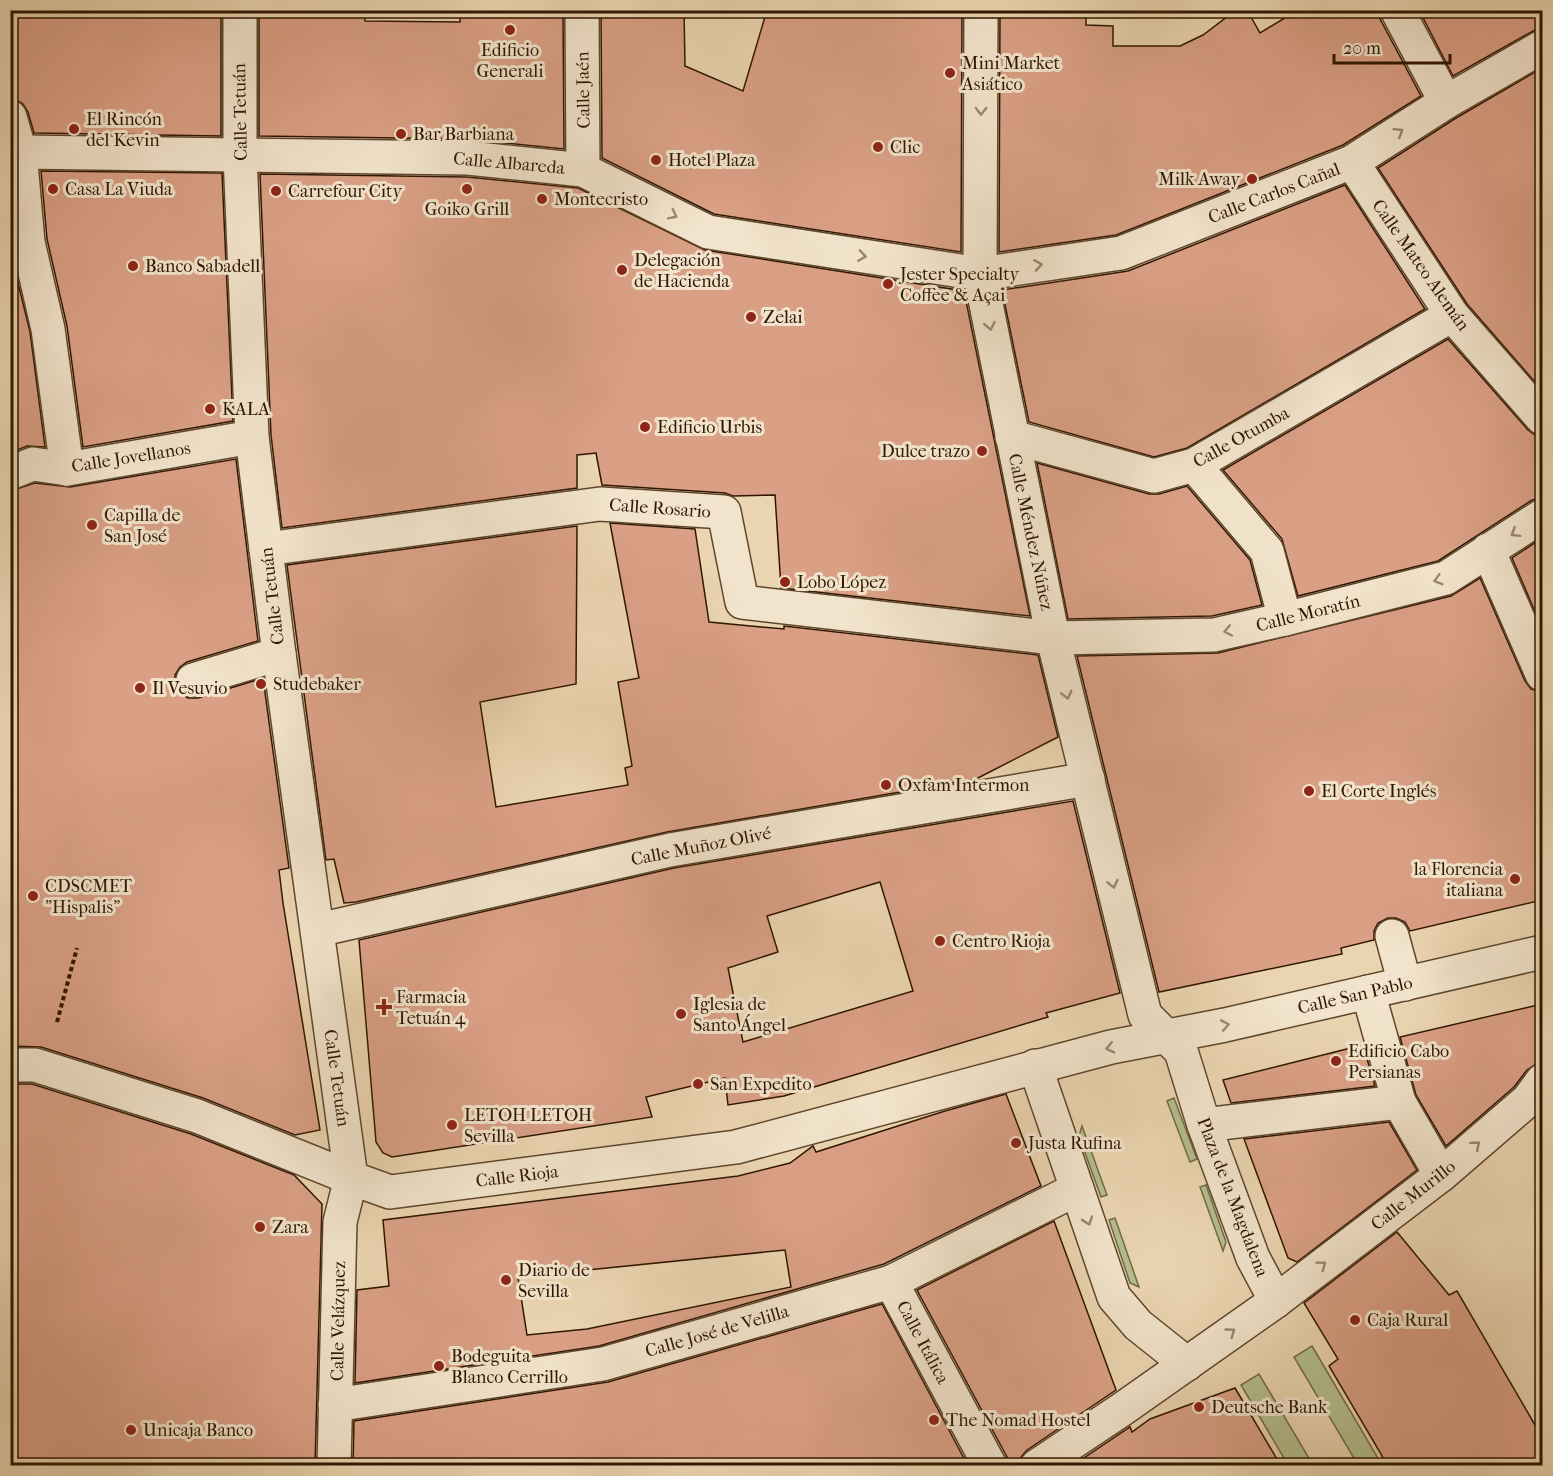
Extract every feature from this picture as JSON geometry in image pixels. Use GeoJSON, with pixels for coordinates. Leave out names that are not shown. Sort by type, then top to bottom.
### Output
{"type":"FeatureCollection","features":[{"type":"Feature","properties":{"kind":"street","name":"Calle Tetuán"},"geometry":{"type":"LineString","coordinates":[[240,10],[240,156],[252,437],[279,654],[351,1179]]}},
{"type":"Feature","properties":{"kind":"street","name":"Calle Jaén"},"geometry":{"type":"LineString","coordinates":[[582,10],[584,170]]}},
{"type":"Feature","properties":{"kind":"street","name":"Calle Méndez Núñez"},"geometry":{"type":"LineString","coordinates":[[981,10],[980,274],[1053,638],[1142,1006],[1145,1015],[1167,1035]]}},
{"type":"Feature","properties":{"kind":"street"},"geometry":{"type":"LineString","coordinates":[[1397,10],[1446,102]]}},
{"type":"Feature","properties":{"kind":"street","name":"Calle Carlos Cañal"},"geometry":{"type":"LineString","coordinates":[[980,274],[1121,253],[1352,162],[1446,102],[1538,60]]}},
{"type":"Feature","properties":{"kind":"street","name":"Calle Albareda"},"geometry":{"type":"LineString","coordinates":[[14,132],[240,156],[468,158],[584,170],[708,232],[980,274]]}},
{"type":"Feature","properties":{"kind":"street"},"geometry":{"type":"LineString","coordinates":[[14,132],[28,242],[48,329],[67,469]]}},
{"type":"Feature","properties":{"kind":"street","name":"Calle Mateo Alemán"},"geometry":{"type":"LineString","coordinates":[[1352,162],[1452,315],[1542,418]]}},
{"type":"Feature","properties":{"kind":"street","name":"Calle Otumba"},"geometry":{"type":"LineString","coordinates":[[1012,437],[1154,476],[1194,465],[1452,315]]}},
{"type":"Feature","properties":{"kind":"street","name":"Calle Jovellanos"},"geometry":{"type":"LineString","coordinates":[[10,473],[33,465],[67,469],[252,437]]}},
{"type":"Feature","properties":{"kind":"street"},"geometry":{"type":"LineString","coordinates":[[1194,465],[1267,551],[1285,619]]}},
{"type":"Feature","properties":{"kind":"street","name":"Calle Rosario"},"geometry":{"type":"LineString","coordinates":[[266,549],[600,504],[724,512],[742,602],[1053,638]]}},
{"type":"Feature","properties":{"kind":"street","name":"Calle Moratín"},"geometry":{"type":"LineString","coordinates":[[1053,638],[1214,635],[1285,619],[1446,578],[1542,516]]}},
{"type":"Feature","properties":{"kind":"street"},"geometry":{"type":"LineString","coordinates":[[1488,550],[1542,674]]}},
{"type":"Feature","properties":{"kind":"street"},"geometry":{"type":"LineString","coordinates":[[193,680],[279,654]]}},
{"type":"Feature","properties":{"kind":"street","name":"Calle Muñoz Olivé"},"geometry":{"type":"LineString","coordinates":[[318,930],[670,850],[1088,779]]}},
{"type":"Feature","properties":{"kind":"street"},"geometry":{"type":"LineString","coordinates":[[1392,936],[1405,984]]}},
{"type":"Feature","properties":{"kind":"street","name":"Calle San Pablo"},"geometry":{"type":"LineString","coordinates":[[1167,1035],[1225,1025],[1542,952]]}},
{"type":"Feature","properties":{"kind":"street"},"geometry":{"type":"LineString","coordinates":[[1368,992],[1399,1102],[1441,1175]]}},
{"type":"Feature","properties":{"kind":"street"},"geometry":{"type":"LineString","coordinates":[[1167,1035],[1035,1066],[1114,1297],[1138,1325],[1187,1364]]}},
{"type":"Feature","properties":{"kind":"street","name":"Plaza de la Magdalena"},"geometry":{"type":"LineString","coordinates":[[1167,1035],[1180,1051],[1204,1125],[1253,1258],[1276,1300]]}},
{"type":"Feature","properties":{"kind":"street","name":"Calle Rioja"},"geometry":{"type":"LineString","coordinates":[[10,1065],[34,1065],[197,1116],[351,1179],[390,1192],[736,1147],[1035,1066]]}},
{"type":"Feature","properties":{"kind":"street","name":"Calle Murillo"},"geometry":{"type":"LineString","coordinates":[[1276,1300],[1441,1175],[1528,1100],[1542,1081]]}},
{"type":"Feature","properties":{"kind":"street"},"geometry":{"type":"LineString","coordinates":[[1204,1125],[1399,1102]]}},
{"type":"Feature","properties":{"kind":"street","name":"Calle Velázquez"},"geometry":{"type":"LineString","coordinates":[[334,1466],[340,1222],[351,1179]]}},
{"type":"Feature","properties":{"kind":"street","name":"Calle José de Velilla"},"geometry":{"type":"LineString","coordinates":[[335,1405],[603,1364],[891,1282],[1077,1189]]}},
{"type":"Feature","properties":{"kind":"street","name":"Calle Itálica"},"geometry":{"type":"LineString","coordinates":[[891,1282],[990,1466]]}},
{"type":"Feature","properties":{"kind":"street"},"geometry":{"type":"LineString","coordinates":[[1037,1466],[1121,1410],[1276,1300]]}},
{"type":"Feature","properties":{"kind":"path"},"geometry":{"type":"LineString","coordinates":[[57,1022],[77,948]]}},
{"type":"Feature","properties":{"kind":"green space"},"geometry":{"type":"Polygon","coordinates":[[[1174,1098],[1197,1159],[1190,1162],[1167,1101],[1174,1098]]]}},
{"type":"Feature","properties":{"kind":"green space"},"geometry":{"type":"Polygon","coordinates":[[[1082,1126],[1107,1195],[1101,1197],[1079,1136],[1082,1126]]]}},
{"type":"Feature","properties":{"kind":"green space"},"geometry":{"type":"Polygon","coordinates":[[[1206,1185],[1226,1242],[1223,1251],[1200,1187],[1206,1185]]]}},
{"type":"Feature","properties":{"kind":"green space"},"geometry":{"type":"Polygon","coordinates":[[[1115,1218],[1139,1287],[1130,1283],[1109,1220],[1115,1218]]]}},
{"type":"Feature","properties":{"kind":"green space"},"geometry":{"type":"Polygon","coordinates":[[[1312,1346],[1382,1465],[1358,1465],[1294,1357],[1312,1346]]]}},
{"type":"Feature","properties":{"kind":"green space"},"geometry":{"type":"Polygon","coordinates":[[[1259,1374],[1313,1465],[1288,1465],[1241,1385],[1259,1374]]]}},
{"type":"Feature","properties":{"kind":"building"},"geometry":{"type":"Polygon","coordinates":[[[10,10],[221,10],[221,136],[34,133],[28,112],[23,104],[10,99],[10,10]]]}},
{"type":"Feature","properties":{"kind":"building"},"geometry":{"type":"Polygon","coordinates":[[[259,10],[365,10],[365,21],[460,22],[460,10],[563,10],[564,149],[468,139],[259,136],[259,10]]]}},
{"type":"Feature","properties":{"kind":"building"},"geometry":{"type":"Polygon","coordinates":[[[601,10],[684,10],[685,66],[743,91],[767,10],[962,10],[961,252],[714,214],[602,158],[601,10]]]}},
{"type":"Feature","properties":{"kind":"building"},"geometry":{"type":"Polygon","coordinates":[[[1000,10],[1086,10],[1086,25],[1113,26],[1113,46],[1180,46],[1203,35],[1236,10],[1247,10],[1260,33],[1298,10],[1378,10],[1380,19],[1421,96],[1343,145],[1116,235],[999,252],[1000,10]]]}},
{"type":"Feature","properties":{"kind":"building"},"geometry":{"type":"Polygon","coordinates":[[[1419,10],[1542,10],[1542,28],[1453,76],[1419,10]]]}},
{"type":"Feature","properties":{"kind":"building"},"geometry":{"type":"Polygon","coordinates":[[[1542,68],[1542,390],[1467,304],[1378,168],[1456,118],[1542,68]]]}},
{"type":"Feature","properties":{"kind":"building"},"geometry":{"type":"Polygon","coordinates":[[[41,171],[222,173],[233,421],[83,447],[67,326],[47,239],[41,171]]]}},
{"type":"Feature","properties":{"kind":"building"},"geometry":{"type":"Polygon","coordinates":[[[260,174],[467,177],[578,188],[705,250],[964,291],[1030,616],[781,588],[775,495],[733,496],[725,493],[602,485],[596,453],[577,455],[577,488],[282,528],[271,435],[260,174]]]}},
{"type":"Feature","properties":{"kind":"building"},"geometry":{"type":"Polygon","coordinates":[[[1345,185],[1425,309],[1187,448],[1154,457],[1029,422],[1002,290],[1128,271],[1345,185]]]}},
{"type":"Feature","properties":{"kind":"building"},"geometry":{"type":"Polygon","coordinates":[[[10,250],[30,332],[45,447],[27,446],[10,453],[10,250]]]}},
{"type":"Feature","properties":{"kind":"building"},"geometry":{"type":"Polygon","coordinates":[[[1448,339],[1528,430],[1535,435],[1542,436],[1542,498],[1532,500],[1438,561],[1298,596],[1282,539],[1223,470],[1448,339]]]}},
{"type":"Feature","properties":{"kind":"building"},"geometry":{"type":"Polygon","coordinates":[[[236,459],[258,641],[187,662],[175,675],[175,685],[181,694],[188,698],[198,698],[263,678],[289,868],[279,870],[283,903],[320,1130],[295,1135],[203,1098],[41,1047],[10,1046],[10,491],[35,483],[70,487],[236,459]]]}},
{"type":"Feature","properties":{"kind":"building"},"geometry":{"type":"Polygon","coordinates":[[[1037,463],[1149,494],[1159,494],[1187,486],[1250,560],[1262,605],[1212,616],[1068,619],[1037,463]]]}},
{"type":"Feature","properties":{"kind":"building"},"geometry":{"type":"Polygon","coordinates":[[[610,523],[695,529],[709,622],[784,629],[784,626],[1038,655],[1058,737],[976,779],[667,832],[344,903],[334,859],[326,860],[287,565],[577,526],[576,684],[480,702],[496,807],[628,785],[625,768],[632,766],[618,682],[639,678],[610,523]]]}},
{"type":"Feature","properties":{"kind":"building"},"geometry":{"type":"Polygon","coordinates":[[[1542,538],[1542,628],[1512,558],[1542,538]]]}},
{"type":"Feature","properties":{"kind":"building","name":"El Corte Inglés"},"geometry":{"type":"Polygon","coordinates":[[[1480,578],[1525,681],[1531,689],[1542,692],[1542,900],[1410,931],[1405,922],[1396,918],[1388,918],[1378,923],[1374,931],[1374,940],[1341,948],[1342,954],[1159,992],[1077,656],[1218,653],[1451,596],[1480,578]]]}},
{"type":"Feature","properties":{"kind":"building"},"geometry":{"type":"Polygon","coordinates":[[[1073,801],[1120,993],[1046,1013],[1048,1017],[784,1096],[728,1105],[725,1078],[646,1097],[652,1117],[392,1157],[383,1153],[376,1142],[359,940],[674,868],[1073,801]],[[880,882],[767,916],[778,952],[728,968],[743,1042],[913,991],[880,882]]]}},
{"type":"Feature","properties":{"kind":"building"},"geometry":{"type":"Polygon","coordinates":[[[1542,1004],[1542,1055],[1536,1064],[1527,1070],[1514,1087],[1446,1146],[1416,1095],[1400,1037],[1542,1004]]]}},
{"type":"Feature","properties":{"kind":"building","name":"Edificio Cabo Persianas"},"geometry":{"type":"Polygon","coordinates":[[[1363,1045],[1375,1086],[1231,1103],[1223,1080],[1363,1045]]]}},
{"type":"Feature","properties":{"kind":"building"},"geometry":{"type":"Polygon","coordinates":[[[10,1084],[32,1084],[191,1134],[294,1175],[322,1204],[315,1466],[10,1466],[10,1084]]]}},
{"type":"Feature","properties":{"kind":"building"},"geometry":{"type":"Polygon","coordinates":[[[1006,1094],[1041,1186],[884,1264],[599,1346],[355,1383],[357,1290],[389,1286],[383,1220],[738,1176],[790,1163],[813,1146],[816,1152],[1006,1094]],[[785,1250],[518,1277],[527,1335],[587,1329],[791,1287],[785,1250]]]}},
{"type":"Feature","properties":{"kind":"building"},"geometry":{"type":"Polygon","coordinates":[[[1389,1122],[1417,1170],[1297,1262],[1288,1258],[1244,1139],[1389,1122]]]}},
{"type":"Feature","properties":{"kind":"building"},"geometry":{"type":"Polygon","coordinates":[[[1054,1221],[1116,1390],[1027,1450],[1021,1457],[1019,1466],[1009,1466],[1007,1457],[917,1290],[1054,1221]]]}},
{"type":"Feature","properties":{"kind":"building"},"geometry":{"type":"Polygon","coordinates":[[[1397,1232],[1449,1295],[1457,1291],[1542,1437],[1542,1466],[1388,1466],[1329,1366],[1338,1359],[1304,1303],[1397,1232]]]}},
{"type":"Feature","properties":{"kind":"building"},"geometry":{"type":"Polygon","coordinates":[[[882,1304],[968,1466],[353,1466],[354,1421],[608,1382],[882,1304]]]}},
{"type":"Feature","properties":{"kind":"building"},"geometry":{"type":"Polygon","coordinates":[[[1235,1388],[1281,1466],[1072,1466],[1130,1427],[1132,1432],[1150,1419],[1235,1388]]]}},
{"type":"Feature","properties":{"kind":"place","name":"Edificio Generali"},"geometry":{"type":"Point","coordinates":[510,30]}},
{"type":"Feature","properties":{"kind":"place","name":"Mini Market Asiático"},"geometry":{"type":"Point","coordinates":[950,73]}},
{"type":"Feature","properties":{"kind":"place","name":"El Rincón del Kevin"},"geometry":{"type":"Point","coordinates":[74,129]}},
{"type":"Feature","properties":{"kind":"place","name":"Bar Barbiana"},"geometry":{"type":"Point","coordinates":[401,134]}},
{"type":"Feature","properties":{"kind":"place","name":"Clic"},"geometry":{"type":"Point","coordinates":[878,147]}},
{"type":"Feature","properties":{"kind":"place","name":"Hotel Plaza"},"geometry":{"type":"Point","coordinates":[656,160]}},
{"type":"Feature","properties":{"kind":"place","name":"Milk Away"},"geometry":{"type":"Point","coordinates":[1252,179]}},
{"type":"Feature","properties":{"kind":"place","name":"Casa La Viuda"},"geometry":{"type":"Point","coordinates":[53,189]}},
{"type":"Feature","properties":{"kind":"place","name":"Goiko Grill"},"geometry":{"type":"Point","coordinates":[467,189]}},
{"type":"Feature","properties":{"kind":"place","name":"Carrefour City"},"geometry":{"type":"Point","coordinates":[276,191]}},
{"type":"Feature","properties":{"kind":"place","name":"Montecristo"},"geometry":{"type":"Point","coordinates":[542,199]}},
{"type":"Feature","properties":{"kind":"place","name":"Banco Sabadell"},"geometry":{"type":"Point","coordinates":[133,266]}},
{"type":"Feature","properties":{"kind":"place","name":"Delegación de Hacienda"},"geometry":{"type":"Point","coordinates":[622,270]}},
{"type":"Feature","properties":{"kind":"place","name":"Jester Specialty Coffee & Açai"},"geometry":{"type":"Point","coordinates":[888,284]}},
{"type":"Feature","properties":{"kind":"place","name":"Zelai"},"geometry":{"type":"Point","coordinates":[751,317]}},
{"type":"Feature","properties":{"kind":"place","name":"KALA"},"geometry":{"type":"Point","coordinates":[210,409]}},
{"type":"Feature","properties":{"kind":"place","name":"Edificio Urbis"},"geometry":{"type":"Point","coordinates":[645,427]}},
{"type":"Feature","properties":{"kind":"place","name":"Dulce trazo"},"geometry":{"type":"Point","coordinates":[982,451]}},
{"type":"Feature","properties":{"kind":"place","name":"Capilla de San José"},"geometry":{"type":"Point","coordinates":[92,525]}},
{"type":"Feature","properties":{"kind":"place","name":"Lobo López"},"geometry":{"type":"Point","coordinates":[785,582]}},
{"type":"Feature","properties":{"kind":"place","name":"Studebaker"},"geometry":{"type":"Point","coordinates":[261,684]}},
{"type":"Feature","properties":{"kind":"place","name":"Il Vesuvio"},"geometry":{"type":"Point","coordinates":[140,688]}},
{"type":"Feature","properties":{"kind":"place","name":"Oxfam Intermon"},"geometry":{"type":"Point","coordinates":[886,785]}},
{"type":"Feature","properties":{"kind":"place","name":"El Corte Inglés"},"geometry":{"type":"Point","coordinates":[1309,791]}},
{"type":"Feature","properties":{"kind":"place","name":"la Florencia italiana"},"geometry":{"type":"Point","coordinates":[1515,879]}},
{"type":"Feature","properties":{"kind":"place","name":"CDSCMET \"Hispalis\""},"geometry":{"type":"Point","coordinates":[33,896]}},
{"type":"Feature","properties":{"kind":"place","name":"Centro Rioja"},"geometry":{"type":"Point","coordinates":[940,941]}},
{"type":"Feature","properties":{"kind":"place","name":"Farmacia Tetuán 4"},"geometry":{"type":"Point","coordinates":[384,1007]}},
{"type":"Feature","properties":{"kind":"place","name":"Iglesia de Santo Ángel"},"geometry":{"type":"Point","coordinates":[681,1014]}},
{"type":"Feature","properties":{"kind":"place","name":"Edificio Cabo Persianas"},"geometry":{"type":"Point","coordinates":[1336,1061]}},
{"type":"Feature","properties":{"kind":"place","name":"San Expedito"},"geometry":{"type":"Point","coordinates":[698,1084]}},
{"type":"Feature","properties":{"kind":"place","name":"LETOH LETOH Sevilla"},"geometry":{"type":"Point","coordinates":[452,1125]}},
{"type":"Feature","properties":{"kind":"place","name":"Justa Rufina"},"geometry":{"type":"Point","coordinates":[1016,1143]}},
{"type":"Feature","properties":{"kind":"place","name":"Zara"},"geometry":{"type":"Point","coordinates":[260,1227]}},
{"type":"Feature","properties":{"kind":"place","name":"Diario de Sevilla"},"geometry":{"type":"Point","coordinates":[506,1280]}},
{"type":"Feature","properties":{"kind":"place","name":"Caja Rural"},"geometry":{"type":"Point","coordinates":[1355,1320]}},
{"type":"Feature","properties":{"kind":"place","name":"Bodeguita Blanco Cerrillo"},"geometry":{"type":"Point","coordinates":[439,1366]}},
{"type":"Feature","properties":{"kind":"place","name":"Deutsche Bank"},"geometry":{"type":"Point","coordinates":[1199,1407]}},
{"type":"Feature","properties":{"kind":"place","name":"The Nomad Hostel"},"geometry":{"type":"Point","coordinates":[934,1420]}},
{"type":"Feature","properties":{"kind":"place","name":"Unicaja Banco"},"geometry":{"type":"Point","coordinates":[131,1430]}}]}
